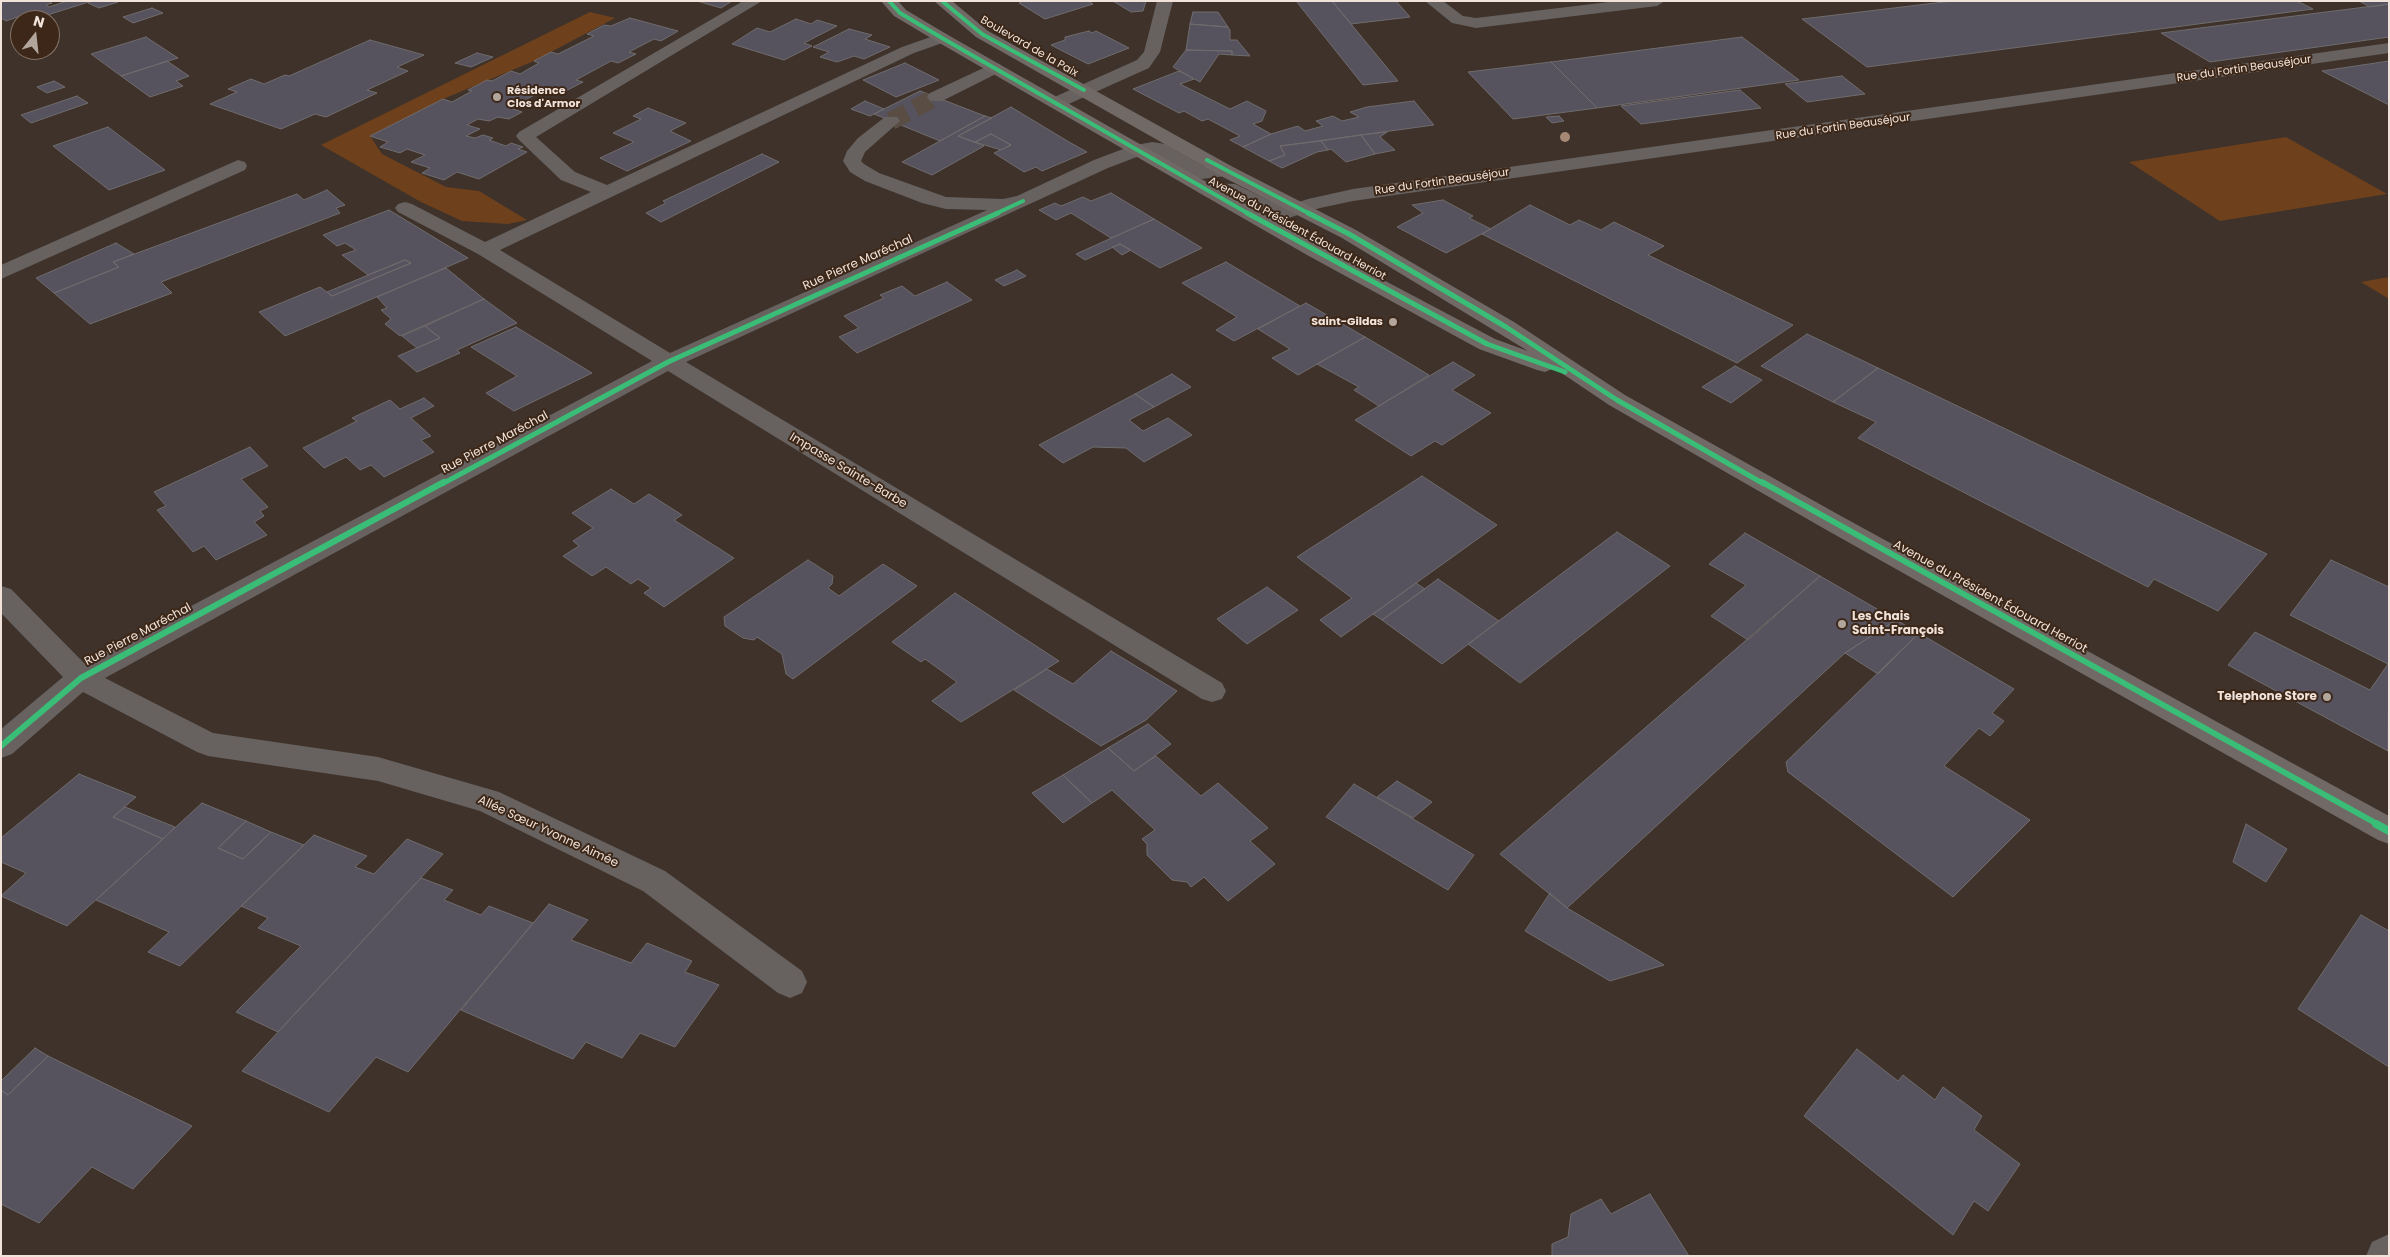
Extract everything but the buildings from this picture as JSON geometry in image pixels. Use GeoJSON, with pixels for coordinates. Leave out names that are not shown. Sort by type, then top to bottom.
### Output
{"type":"FeatureCollection","features":[{"type":"Feature","properties":{"kind":"main road"},"geometry":{"type":"LineString","coordinates":[[889,1],[900,13],[1001,72]]}},
{"type":"Feature","properties":{"kind":"main road","name":"Boulevard de la Paix"},"geometry":{"type":"LineString","coordinates":[[942,1],[982,34],[1084,90]]}},
{"type":"Feature","properties":{"kind":"main road","name":"Avenue du Président Édouard Herriot"},"geometry":{"type":"LineString","coordinates":[[1001,72],[1314,251],[1487,344],[1584,379]]}},
{"type":"Feature","properties":{"kind":"main road","name":"Avenue du Président Édouard Herriot"},"geometry":{"type":"LineString","coordinates":[[1084,90],[1226,170],[1349,234],[1506,327],[1617,400],[1832,522],[2389,831]]}},
{"type":"Feature","properties":{"kind":"street"},"geometry":{"type":"LineString","coordinates":[[607,192],[568,176],[526,136],[754,1]]}},
{"type":"Feature","properties":{"kind":"street"},"geometry":{"type":"LineString","coordinates":[[1056,103],[1143,64],[1152,52],[1165,1]]}},
{"type":"Feature","properties":{"kind":"street"},"geometry":{"type":"LineString","coordinates":[[1433,1],[1458,20],[1476,23],[1657,1]]}},
{"type":"Feature","properties":{"kind":"street"},"geometry":{"type":"LineString","coordinates":[[485,250],[908,50],[942,38]]}},
{"type":"Feature","properties":{"kind":"street","name":"Rue du Fortin Beauséjour"},"geometry":{"type":"LineString","coordinates":[[1206,189],[1235,190],[1282,214],[1315,203],[1353,194],[2389,48]]}},
{"type":"Feature","properties":{"kind":"street"},"geometry":{"type":"LineString","coordinates":[[936,97],[1001,72]]}},
{"type":"Feature","properties":{"kind":"street"},"geometry":{"type":"LineString","coordinates":[[891,121],[864,142],[856,151],[852,161],[857,168],[872,177],[929,199],[946,203],[1002,205],[1023,201]]}},
{"type":"Feature","properties":{"kind":"street","name":"Rue Pierre Maréchal"},"geometry":{"type":"LineString","coordinates":[[1,746],[81,678],[668,362],[1101,164],[1137,150],[1159,148],[1202,173],[1226,170]]}},
{"type":"Feature","properties":{"kind":"street"},"geometry":{"type":"LineString","coordinates":[[1,273],[238,166]]}},
{"type":"Feature","properties":{"kind":"street","name":"Impasse Sainte-Barbe"},"geometry":{"type":"LineString","coordinates":[[405,208],[485,250],[1212,691]]}},
{"type":"Feature","properties":{"kind":"street","name":"Allée Sœur Yvonne Aimée"},"geometry":{"type":"LineString","coordinates":[[1,596],[81,678],[208,744],[378,769],[488,801],[654,881],[790,982]]}},
{"type":"Feature","properties":{"kind":"shaded area"},"geometry":{"type":"Polygon","coordinates":[[[590,12],[615,18],[534,61],[443,99],[370,136],[382,154],[446,187],[479,191],[527,220],[508,224],[462,221],[421,202],[321,145],[590,12]]]}},
{"type":"Feature","properties":{"kind":"shaded area"},"geometry":{"type":"Polygon","coordinates":[[[2286,137],[2387,194],[2220,221],[2129,162],[2286,137]]]}},
{"type":"Feature","properties":{"kind":"shaded area"},"geometry":{"type":"Polygon","coordinates":[[[2389,277],[2389,299],[2361,282],[2389,277]]]}},
{"type":"Feature","properties":{"kind":"tunnel"},"geometry":{"type":"LineString","coordinates":[[891,121],[936,97]]}},
{"type":"Feature","properties":{"kind":"cycle path"},"geometry":{"type":"LineString","coordinates":[[889,1],[900,13],[942,38],[1314,251],[1487,344],[1565,372]]}},
{"type":"Feature","properties":{"kind":"cycle path"},"geometry":{"type":"LineString","coordinates":[[942,1],[982,34],[1084,90]]}},
{"type":"Feature","properties":{"kind":"cycle path"},"geometry":{"type":"LineString","coordinates":[[1207,160],[1349,234],[1506,327],[1617,400],[1832,522],[2389,831]]}},
{"type":"Feature","properties":{"kind":"cycle path"},"geometry":{"type":"LineString","coordinates":[[1,746],[81,678],[668,362],[1023,201]]}},
{"type":"Feature","properties":{"kind":"place","name":"Résidence Clos d'Armor"},"geometry":{"type":"Point","coordinates":[497,97]}},
{"type":"Feature","properties":{"kind":"place","name":"Saint-Gildas"},"geometry":{"type":"Point","coordinates":[1393,322]}},
{"type":"Feature","properties":{"kind":"place","name":"Les Chais Saint-François"},"geometry":{"type":"Point","coordinates":[1842,624]}},
{"type":"Feature","properties":{"kind":"place","name":"Telephone Store"},"geometry":{"type":"Point","coordinates":[2327,697]}}]}
